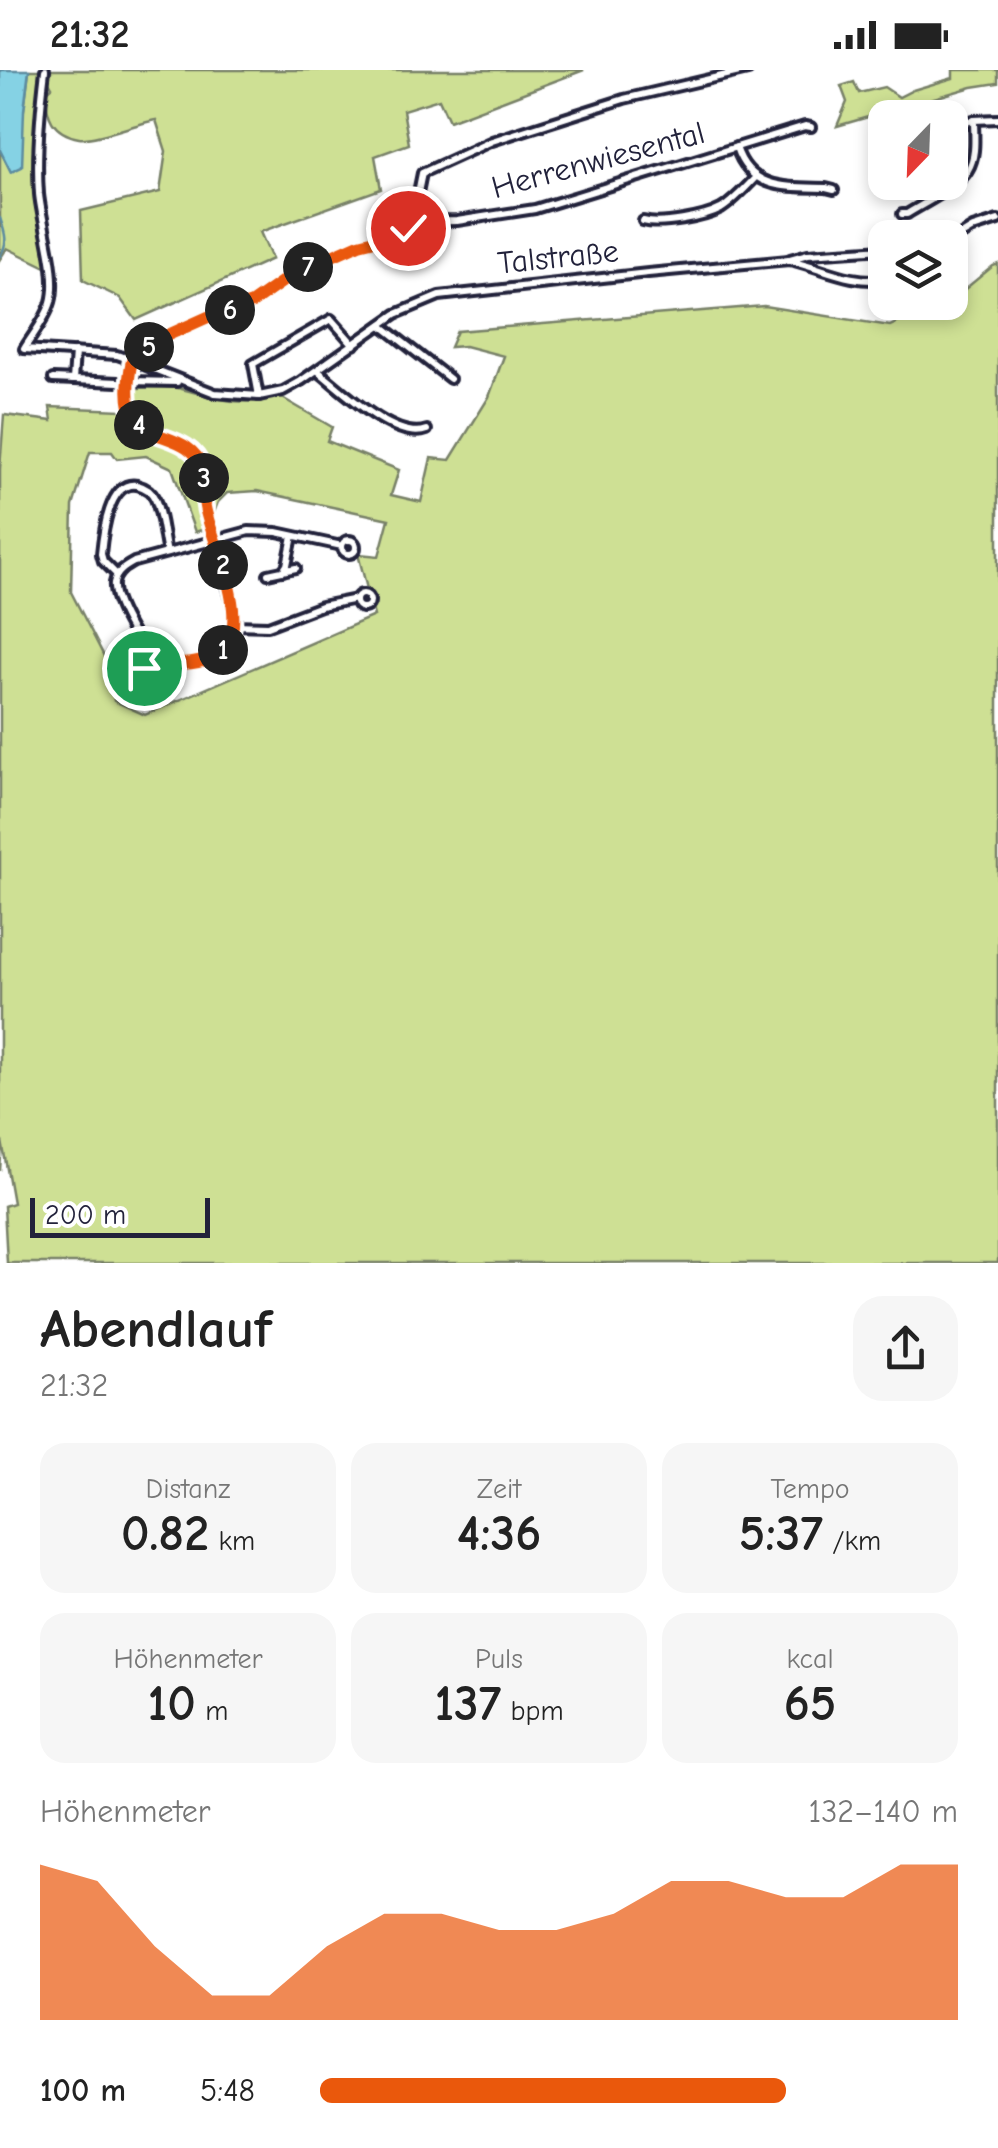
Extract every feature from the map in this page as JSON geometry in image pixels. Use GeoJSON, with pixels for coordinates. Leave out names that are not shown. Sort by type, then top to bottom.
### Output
{"type":"FeatureCollection","features":[{"type":"Feature","properties":{"kind":"street","name":"Talstraße"},"geometry":{"type":"LineString","coordinates":[[45,70],[39,187],[53,286],[50,304],[24,349],[117,355],[216,393],[259,396],[284,391],[381,325],[414,305],[439,296],[789,260],[808,254],[868,251]]}},
{"type":"Feature","properties":{"kind":"street"},"geometry":{"type":"LineString","coordinates":[[152,660],[182,664],[203,661],[230,643],[235,626],[226,576],[204,503],[202,468],[182,446],[139,424],[129,406],[132,360],[140,352],[208,317],[252,303],[296,272],[359,244],[403,233],[412,222],[422,173],[492,142],[624,100],[748,70]]}},
{"type":"Feature","properties":{"kind":"street"},"geometry":{"type":"LineString","coordinates":[[968,121],[998,118]]}},
{"type":"Feature","properties":{"kind":"street"},"geometry":{"type":"LineString","coordinates":[[902,214],[945,190],[968,171],[974,146],[974,120]]}},
{"type":"Feature","properties":{"kind":"street","name":"Herrenwiesental"},"geometry":{"type":"LineString","coordinates":[[412,222],[535,209],[811,127]]}},
{"type":"Feature","properties":{"kind":"street","name":"Herrenwiesental"},"geometry":{"type":"LineString","coordinates":[[736,147],[746,168],[756,177]]}},
{"type":"Feature","properties":{"kind":"street"},"geometry":{"type":"LineString","coordinates":[[643,221],[657,223],[721,209],[756,177],[780,186],[834,190]]}},
{"type":"Feature","properties":{"kind":"street"},"geometry":{"type":"LineString","coordinates":[[968,232],[998,220]]}},
{"type":"Feature","properties":{"kind":"street","name":"Talstraße"},"geometry":{"type":"LineString","coordinates":[[789,260],[838,276],[868,280]]}},
{"type":"Feature","properties":{"kind":"street"},"geometry":{"type":"LineString","coordinates":[[259,396],[253,364],[331,319],[354,345]]}},
{"type":"Feature","properties":{"kind":"street"},"geometry":{"type":"LineString","coordinates":[[381,325],[450,379]]}},
{"type":"Feature","properties":{"kind":"street"},"geometry":{"type":"LineString","coordinates":[[73,380],[75,352]]}},
{"type":"Feature","properties":{"kind":"street"},"geometry":{"type":"LineString","coordinates":[[318,370],[386,422],[414,434],[427,430]]}},
{"type":"Feature","properties":{"kind":"street"},"geometry":{"type":"LineString","coordinates":[[54,379],[118,382]]}},
{"type":"Feature","properties":{"kind":"street","name":"Talstraße"},"geometry":{"type":"LineString","coordinates":[[129,382],[183,382]]}},
{"type":"Feature","properties":{"kind":"street"},"geometry":{"type":"LineString","coordinates":[[117,575],[103,562],[102,554],[112,504],[124,486],[145,488],[155,498],[167,554]]}},
{"type":"Feature","properties":{"kind":"street"},"geometry":{"type":"LineString","coordinates":[[134,699],[148,681],[152,660],[140,645],[115,595],[117,575],[124,567],[249,532],[342,546]]}},
{"type":"Feature","properties":{"kind":"street"},"geometry":{"type":"LineString","coordinates":[[284,571],[292,536]]}},
{"type":"Feature","properties":{"kind":"street"},"geometry":{"type":"LineString","coordinates":[[268,574],[296,568]]}},
{"type":"Feature","properties":{"kind":"street"},"geometry":{"type":"LineString","coordinates":[[235,626],[268,626],[321,606],[356,600]]}},
{"type":"Feature","properties":{"kind":"green space"},"geometry":{"type":"Polygon","coordinates":[[[29,70],[43,70],[34,166],[35,204],[48,268],[7,248],[0,259],[0,150],[11,171],[29,70]]]}},
{"type":"Feature","properties":{"kind":"green space"},"geometry":{"type":"Polygon","coordinates":[[[49,70],[584,70],[449,121],[439,99],[403,110],[409,144],[375,156],[381,189],[260,232],[272,259],[136,320],[120,298],[83,280],[81,211],[160,192],[166,151],[156,120],[94,137],[70,136],[57,128],[49,116],[49,70]]]}},
{"type":"Feature","properties":{"kind":"green space"},"geometry":{"type":"Polygon","coordinates":[[[953,70],[998,70],[998,83],[927,100],[868,100],[868,117],[837,126],[847,102],[841,86],[854,82],[859,93],[884,87],[899,97],[953,78],[953,70]]]}},
{"type":"Feature","properties":{"kind":"green space"},"geometry":{"type":"Polygon","coordinates":[[[998,264],[998,1263],[7,1263],[4,1206],[13,1203],[2,1141],[0,1171],[0,469],[4,415],[52,421],[50,407],[122,410],[132,397],[132,388],[176,388],[240,402],[279,396],[332,427],[327,441],[399,470],[391,495],[421,502],[431,458],[450,460],[489,397],[504,356],[465,346],[450,347],[457,331],[764,306],[890,326],[903,320],[968,320],[968,287],[998,264]],[[90,452],[73,506],[71,592],[109,666],[114,701],[145,715],[374,616],[358,554],[379,556],[389,519],[257,491],[227,493],[218,502],[208,528],[195,532],[172,468],[146,456],[117,459],[112,452],[90,452]]]}},
{"type":"Feature","properties":{"kind":"water"},"geometry":{"type":"Polygon","coordinates":[[[0,70],[29,70],[22,167],[11,172],[0,150],[0,70]]]}},
{"type":"Feature","properties":{"kind":"waterway"},"geometry":{"type":"LineString","coordinates":[[0,218],[5,233],[0,256]]}},
{"type":"Feature","properties":{"kind":"route"},"geometry":{"type":"LineString","coordinates":[[144,668],[154,656],[172,663],[203,661],[230,643],[235,626],[226,576],[204,503],[202,468],[189,450],[148,431],[132,416],[132,360],[168,335],[252,303],[296,272],[359,244],[403,233],[408,228]]}}]}
